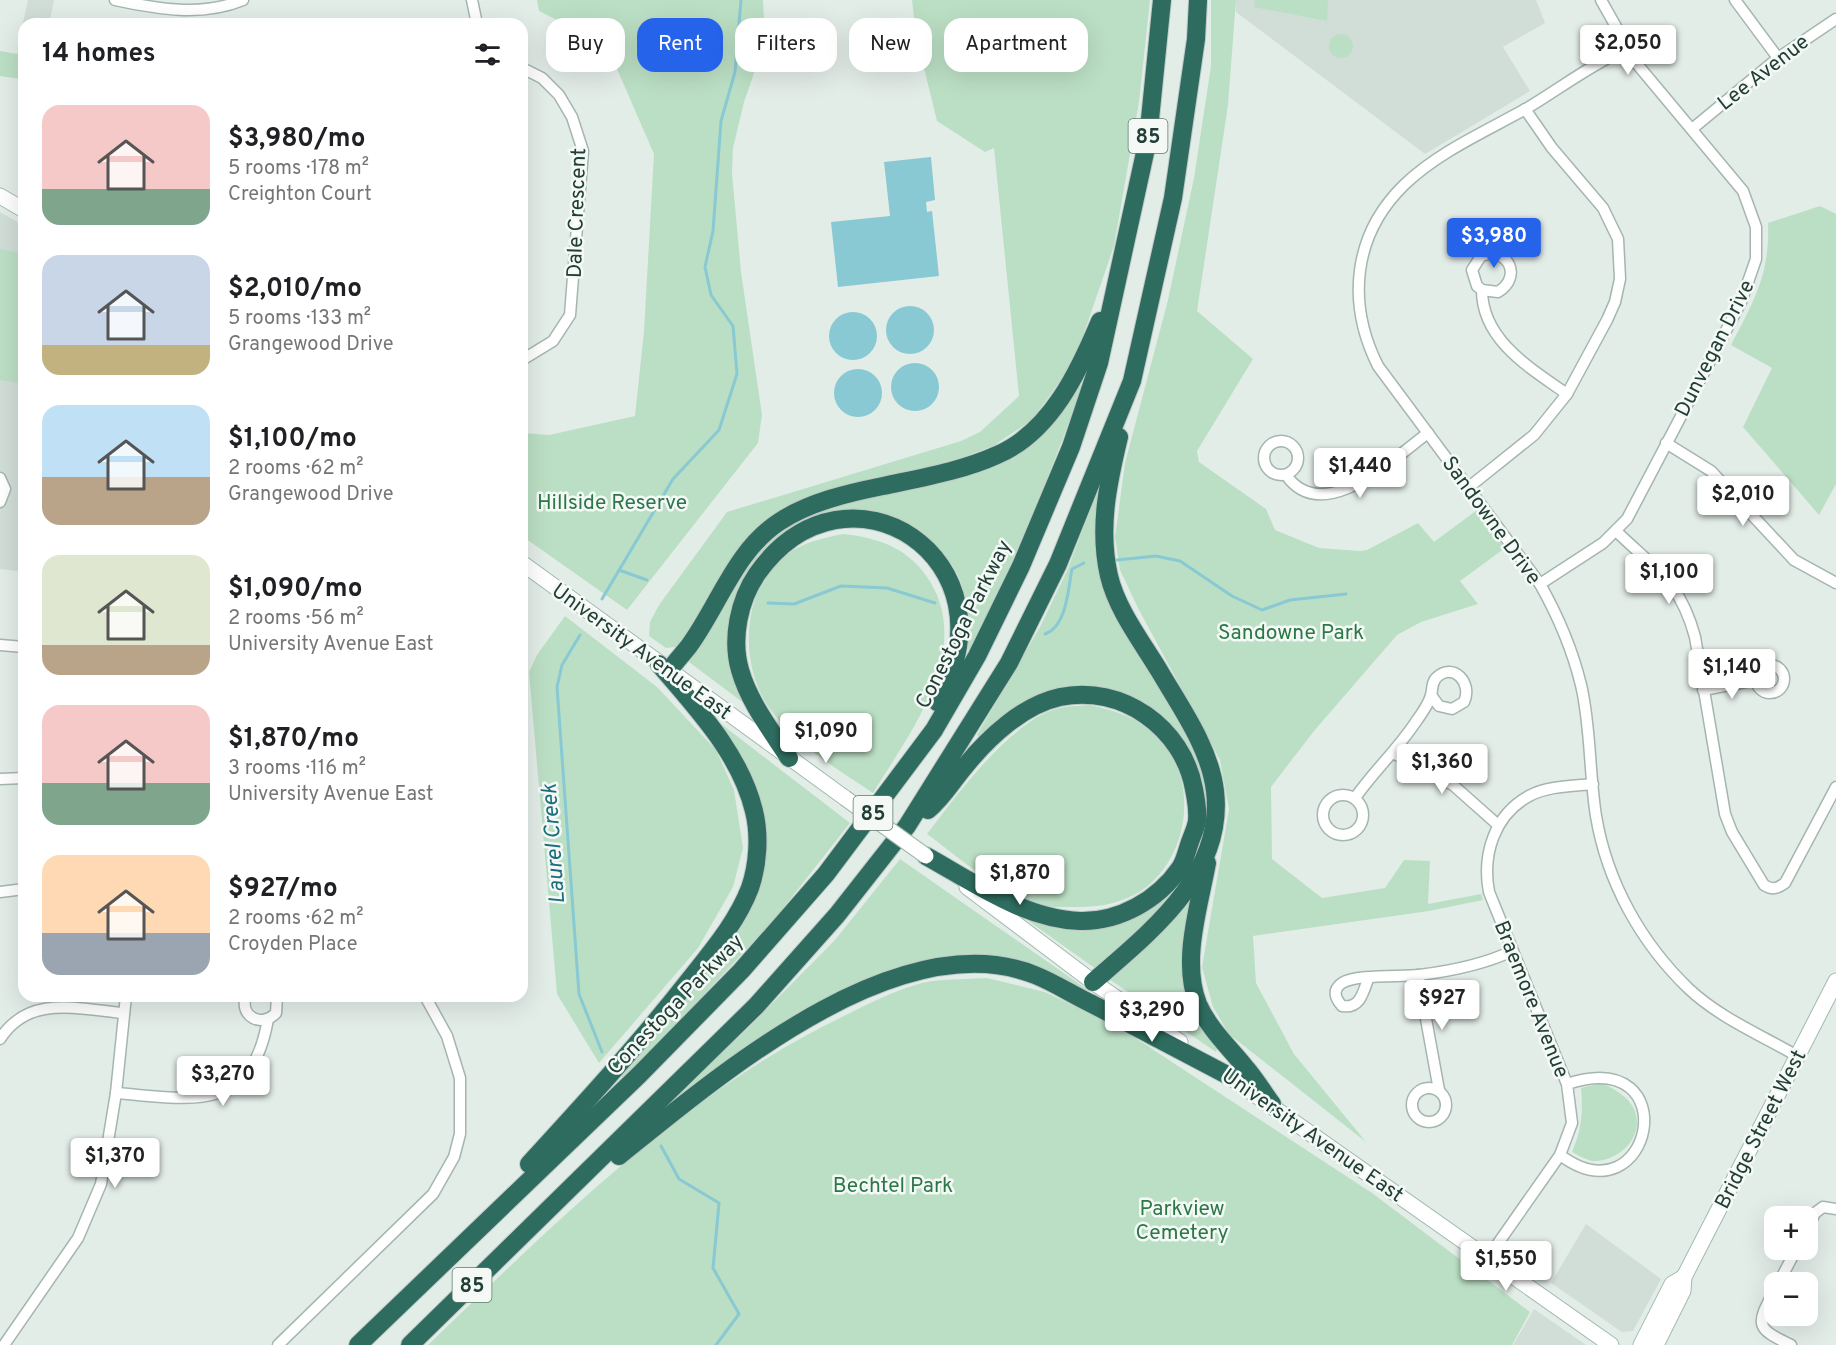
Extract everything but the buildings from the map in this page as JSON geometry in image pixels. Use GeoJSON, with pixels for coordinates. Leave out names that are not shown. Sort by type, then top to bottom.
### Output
{"type":"FeatureCollection","features":[{"type":"Feature","properties":{"kind":"highway","name":"Conestoga Parkway"},"geometry":{"type":"LineString","coordinates":[[358,1345],[639,1076],[741,971],[826,874],[934,730],[977,656],[1020,566],[1071,447],[1099,363],[1148,139],[1162,0]]}},
{"type":"Feature","properties":{"kind":"highway","name":"85"},"geometry":{"type":"LineString","coordinates":[[410,1345],[756,1006],[837,915],[907,826],[1009,663],[1058,564],[1132,381],[1173,198],[1196,39],[1198,0]]}},
{"type":"Feature","properties":{"kind":"highway"},"geometry":{"type":"LineString","coordinates":[[456,1249],[642,1041],[725,933],[750,888],[758,850],[755,822],[741,774],[715,732],[664,667],[688,646],[750,548],[779,522],[808,507],[858,491],[919,478],[998,455],[1030,434],[1062,397],[1080,368],[1121,269]]}},
{"type":"Feature","properties":{"kind":"highway"},"geometry":{"type":"LineString","coordinates":[[1132,381],[1107,491],[1103,530],[1109,577],[1128,620],[1200,743],[1215,790],[1209,852],[1195,928],[1191,967],[1198,1004],[1218,1037],[1246,1067],[1272,1104]]}},
{"type":"Feature","properties":{"kind":"highway"},"geometry":{"type":"LineString","coordinates":[[789,758],[754,703],[740,669],[737,626],[749,587],[771,554],[800,531],[825,523],[855,519],[878,522],[905,532],[927,548],[948,576],[959,606],[960,637],[954,665],[943,693],[917,735],[898,780]]}},
{"type":"Feature","properties":{"kind":"highway"},"geometry":{"type":"LineString","coordinates":[[907,826],[934,805],[967,763],[1010,721],[1036,706],[1060,697],[1093,696],[1134,706],[1168,732],[1183,754],[1192,780],[1197,821],[1181,866],[1165,886],[1144,903],[1126,912],[1081,921],[1030,911],[926,856]]}},
{"type":"Feature","properties":{"kind":"highway"},"geometry":{"type":"LineString","coordinates":[[1093,982],[1143,938],[1174,904],[1209,852]]}},
{"type":"Feature","properties":{"kind":"highway"},"geometry":{"type":"LineString","coordinates":[[534,1226],[699,1090],[790,1029],[870,987],[934,967],[975,962],[1034,975],[1229,1076]]}},
{"type":"Feature","properties":{"kind":"main road"},"geometry":{"type":"LineString","coordinates":[[0,196],[18,206]]}},
{"type":"Feature","properties":{"kind":"main road","name":"University Avenue East"},"geometry":{"type":"LineString","coordinates":[[528,567],[926,856],[1093,982],[1272,1104],[1611,1345]]}},
{"type":"Feature","properties":{"kind":"main road","name":"Bridge Street West"},"geometry":{"type":"LineString","coordinates":[[1656,1345],[1683,1291],[1684,1277],[1836,981]]}},
{"type":"Feature","properties":{"kind":"main road","name":"Bridge Street West"},"geometry":{"type":"LineString","coordinates":[[1641,1345],[1672,1284],[1684,1277]]}},
{"type":"Feature","properties":{"kind":"street"},"geometry":{"type":"LineString","coordinates":[[115,0],[174,11],[229,6],[243,0]]}},
{"type":"Feature","properties":{"kind":"street"},"geometry":{"type":"LineString","coordinates":[[472,0],[476,18]]}},
{"type":"Feature","properties":{"kind":"street","name":"Dunvegan Drive"},"geometry":{"type":"LineString","coordinates":[[1540,584],[1603,543],[1616,531],[1636,504],[1741,302],[1756,259],[1756,227],[1743,191],[1626,49],[1601,0]]}},
{"type":"Feature","properties":{"kind":"street"},"geometry":{"type":"LineString","coordinates":[[1735,0],[1778,58]]}},
{"type":"Feature","properties":{"kind":"street","name":"Lee Avenue"},"geometry":{"type":"LineString","coordinates":[[1692,129],[1778,58],[1836,19]]}},
{"type":"Feature","properties":{"kind":"street","name":"Sandowne Drive"},"geometry":{"type":"LineString","coordinates":[[1626,49],[1446,155],[1404,185],[1380,216],[1365,250],[1358,275],[1357,298],[1367,345],[1378,366],[1540,584],[1558,617],[1581,686],[1598,825],[1613,876],[1634,920],[1657,955],[1706,1003],[1797,1056]]}},
{"type":"Feature","properties":{"kind":"street","name":"Dale Crescent"},"geometry":{"type":"LineString","coordinates":[[528,71],[542,78],[559,95],[572,117],[583,151],[570,315],[553,341],[528,356]]}},
{"type":"Feature","properties":{"kind":"street"},"geometry":{"type":"LineString","coordinates":[[1469,488],[1534,435],[1567,394],[1585,365],[1615,302],[1620,279],[1619,248],[1615,231],[1603,208],[1552,148],[1526,109]]}},
{"type":"Feature","properties":{"kind":"street"},"geometry":{"type":"LineString","coordinates":[[1482,290],[1482,308],[1489,326],[1511,352],[1567,394]]}},
{"type":"Feature","properties":{"kind":"street"},"geometry":{"type":"LineString","coordinates":[[1286,474],[1294,485],[1310,492],[1335,492],[1371,478],[1428,433]]}},
{"type":"Feature","properties":{"kind":"street"},"geometry":{"type":"LineString","coordinates":[[1666,443],[1711,471],[1794,560],[1836,583]]}},
{"type":"Feature","properties":{"kind":"street"},"geometry":{"type":"LineString","coordinates":[[0,478],[5,489],[0,502]]}},
{"type":"Feature","properties":{"kind":"street"},"geometry":{"type":"LineString","coordinates":[[1616,531],[1678,591],[1688,610],[1695,637],[1725,814],[1732,832],[1764,885],[1769,888],[1778,888],[1785,883],[1836,787]]}},
{"type":"Feature","properties":{"kind":"street"},"geometry":{"type":"LineString","coordinates":[[0,645],[18,646]]}},
{"type":"Feature","properties":{"kind":"street"},"geometry":{"type":"LineString","coordinates":[[1703,690],[1756,680]]}},
{"type":"Feature","properties":{"kind":"street"},"geometry":{"type":"LineString","coordinates":[[1354,798],[1393,753],[1416,722],[1431,695]]}},
{"type":"Feature","properties":{"kind":"street"},"geometry":{"type":"LineString","coordinates":[[1393,753],[1453,785],[1498,825]]}},
{"type":"Feature","properties":{"kind":"street"},"geometry":{"type":"LineString","coordinates":[[0,778],[18,778]]}},
{"type":"Feature","properties":{"kind":"street","name":"Braemore Avenue"},"geometry":{"type":"LineString","coordinates":[[1487,1259],[1560,1155],[1572,1123],[1567,1084],[1492,904],[1486,880],[1490,843],[1498,825],[1529,796],[1552,789],[1593,784]]}},
{"type":"Feature","properties":{"kind":"street"},"geometry":{"type":"LineString","coordinates":[[0,892],[18,889]]}},
{"type":"Feature","properties":{"kind":"street"},"geometry":{"type":"LineString","coordinates":[[1368,979],[1418,975],[1468,967],[1512,951]]}},
{"type":"Feature","properties":{"kind":"street"},"geometry":{"type":"LineString","coordinates":[[1418,975],[1439,1090]]}},
{"type":"Feature","properties":{"kind":"street"},"geometry":{"type":"LineString","coordinates":[[4,1345],[78,1238],[101,1184],[116,1093],[125,1002]]}},
{"type":"Feature","properties":{"kind":"street"},"geometry":{"type":"LineString","coordinates":[[244,1002],[250,1017],[261,1021],[268,1019],[279,1007],[278,1002]]}},
{"type":"Feature","properties":{"kind":"street"},"geometry":{"type":"LineString","coordinates":[[278,1345],[433,1194],[454,1157],[460,1134],[460,1078],[447,1036],[428,1002]]}},
{"type":"Feature","properties":{"kind":"street"},"geometry":{"type":"LineString","coordinates":[[0,1039],[7,1029],[25,1013],[48,1007],[123,1013]]}},
{"type":"Feature","properties":{"kind":"street"},"geometry":{"type":"LineString","coordinates":[[116,1093],[193,1099],[213,1096],[236,1084],[252,1070],[263,1047],[268,1019]]}},
{"type":"Feature","properties":{"kind":"street"},"geometry":{"type":"LineString","coordinates":[[1560,1155],[1592,1171],[1608,1170],[1630,1158],[1642,1142],[1645,1129],[1645,1118],[1636,1095],[1622,1082],[1601,1077],[1567,1084]]}},
{"type":"Feature","properties":{"kind":"street"},"geometry":{"type":"LineString","coordinates":[[1818,1210],[1823,1207],[1836,1209]]}},
{"type":"Feature","properties":{"kind":"street"},"geometry":{"type":"LineString","coordinates":[[1764,1311],[1761,1326],[1766,1333],[1791,1345]]}},
{"type":"Feature","properties":{"kind":"shaded area"},"geometry":{"type":"Polygon","coordinates":[[[28,0],[54,0],[50,18],[24,18],[28,0]]]}},
{"type":"Feature","properties":{"kind":"shaded area"},"geometry":{"type":"Polygon","coordinates":[[[1236,0],[1536,0],[1545,23],[1503,47],[1530,91],[1425,154],[1236,12],[1236,0]]]}},
{"type":"Feature","properties":{"kind":"shaded area"},"geometry":{"type":"Polygon","coordinates":[[[0,212],[18,222],[18,571],[0,569],[0,212]]]}},
{"type":"Feature","properties":{"kind":"shaded area"},"geometry":{"type":"Polygon","coordinates":[[[1586,1224],[1661,1279],[1633,1331],[1622,1332],[1551,1283],[1586,1224]]]}},
{"type":"Feature","properties":{"kind":"shaded area"},"geometry":{"type":"Polygon","coordinates":[[[1534,1309],[1586,1345],[1513,1345],[1534,1309]]]}},
{"type":"Feature","properties":{"kind":"green space","name":"Hillside Reserve"},"geometry":{"type":"Polygon","coordinates":[[[537,0],[763,0],[764,18],[735,18],[735,72],[754,72],[744,102],[733,148],[732,173],[741,272],[762,415],[758,443],[627,610],[528,540],[528,433],[549,435],[635,416],[644,331],[654,154],[618,72],[625,72],[625,18],[553,18],[539,11],[537,0]]]}},
{"type":"Feature","properties":{"kind":"green space"},"geometry":{"type":"Polygon","coordinates":[[[912,0],[1150,0],[1139,102],[1114,246],[1074,362],[1032,420],[993,446],[956,460],[846,487],[775,514],[683,641],[675,647],[666,648],[649,636],[650,622],[659,605],[727,512],[961,441],[980,432],[1019,396],[994,148],[985,152],[937,121],[925,72],[932,72],[932,18],[914,18],[912,0]]]}},
{"type":"Feature","properties":{"kind":"green space","name":"Sandowne Park"},"geometry":{"type":"Polygon","coordinates":[[[1211,0],[1236,0],[1228,105],[1197,311],[1253,359],[1197,451],[1199,462],[1266,509],[1275,530],[1319,548],[1367,550],[1418,523],[1434,542],[1477,510],[1505,548],[1460,581],[1478,604],[1421,622],[1397,635],[1314,731],[1271,787],[1272,859],[1322,898],[1385,888],[1404,860],[1430,861],[1428,904],[1481,894],[1483,900],[1429,911],[1253,936],[1256,983],[1294,1054],[1366,1142],[1229,1034],[1213,1007],[1202,967],[1229,809],[1220,760],[1120,570],[1115,537],[1125,463],[1168,300],[1194,178],[1211,66],[1211,0]]]}},
{"type":"Feature","properties":{"kind":"green space"},"geometry":{"type":"Polygon","coordinates":[[[1255,0],[1328,0],[1327,21],[1254,7],[1255,0]]]}},
{"type":"Feature","properties":{"kind":"green space"},"geometry":{"type":"Polygon","coordinates":[[[1341,34],[1349,38],[1353,46],[1349,54],[1341,58],[1333,54],[1329,46],[1333,38],[1341,34]]]}},
{"type":"Feature","properties":{"kind":"green space"},"geometry":{"type":"Polygon","coordinates":[[[0,51],[18,54],[18,79],[0,76],[0,51]]]}},
{"type":"Feature","properties":{"kind":"green space"},"geometry":{"type":"Polygon","coordinates":[[[1820,206],[1836,214],[1836,484],[1819,515],[1743,427],[1772,368],[1731,345],[1759,287],[1766,257],[1768,223],[1820,206]]]}},
{"type":"Feature","properties":{"kind":"green space"},"geometry":{"type":"Polygon","coordinates":[[[0,249],[18,253],[18,383],[0,380],[0,249]]]}},
{"type":"Feature","properties":{"kind":"green space"},"geometry":{"type":"Polygon","coordinates":[[[1077,384],[1082,386],[1044,487],[970,650],[967,649],[967,616],[962,585],[952,565],[933,543],[910,526],[885,516],[858,512],[831,515],[805,523],[781,537],[761,558],[746,579],[740,600],[749,707],[689,662],[757,549],[782,526],[819,508],[1007,456],[1077,384]]]}},
{"type":"Feature","properties":{"kind":"green space"},"geometry":{"type":"Polygon","coordinates":[[[1097,492],[1102,493],[1099,562],[1193,740],[1206,770],[1206,846],[1162,911],[1096,969],[1027,920],[1052,923],[1164,895],[1205,810],[1201,779],[1189,749],[1169,723],[1144,702],[1122,692],[1078,687],[981,738],[977,735],[1040,627],[1067,571],[1097,492]]]}},
{"type":"Feature","properties":{"kind":"green space"},"geometry":{"type":"Polygon","coordinates":[[[843,534],[882,542],[904,554],[923,571],[931,583],[942,610],[944,637],[940,665],[931,692],[918,719],[873,793],[817,755],[780,722],[760,691],[749,649],[749,627],[753,606],[760,586],[772,568],[800,546],[843,534]]]}},
{"type":"Feature","properties":{"kind":"green space"},"geometry":{"type":"Polygon","coordinates":[[[565,616],[657,687],[716,750],[734,790],[743,848],[733,887],[698,948],[599,1063],[557,994],[529,672],[537,655],[565,616]]]}},
{"type":"Feature","properties":{"kind":"green space"},"geometry":{"type":"Polygon","coordinates":[[[1089,705],[1120,713],[1140,723],[1165,746],[1177,767],[1183,791],[1184,816],[1179,840],[1168,862],[1152,882],[1132,896],[1097,906],[1042,905],[1008,892],[927,834],[985,762],[1021,729],[1038,717],[1056,709],[1089,705]]]}},
{"type":"Feature","properties":{"kind":"green space"},"geometry":{"type":"Polygon","coordinates":[[[716,720],[850,823],[773,921],[624,1080],[620,1074],[735,928],[762,846],[716,720]]]}},
{"type":"Feature","properties":{"kind":"green space"},"geometry":{"type":"Polygon","coordinates":[[[900,859],[1088,990],[1086,995],[1023,965],[878,980],[679,1100],[675,1096],[741,1035],[835,940],[900,859]]]}},
{"type":"Feature","properties":{"kind":"green space"},"geometry":{"type":"Polygon","coordinates":[[[1195,891],[1185,972],[1218,1046],[1216,1052],[1109,979],[1195,891]]]}},
{"type":"Feature","properties":{"kind":"green space"},"geometry":{"type":"Polygon","coordinates":[[[987,978],[1045,992],[1120,1028],[1372,1193],[1530,1312],[1512,1345],[428,1345],[525,1252],[625,1162],[732,1081],[789,1045],[889,994],[932,981],[987,978]]]}},
{"type":"Feature","properties":{"kind":"green space"},"geometry":{"type":"Polygon","coordinates":[[[1602,1083],[1620,1093],[1631,1104],[1637,1119],[1636,1129],[1628,1146],[1621,1152],[1603,1160],[1593,1161],[1572,1152],[1581,1121],[1581,1088],[1602,1083]]]}},
{"type":"Feature","properties":{"kind":"water"},"geometry":{"type":"Polygon","coordinates":[[[931,157],[935,200],[926,202],[927,212],[932,211],[939,276],[838,287],[831,222],[890,216],[884,162],[931,157]]]}},
{"type":"Feature","properties":{"kind":"water"},"geometry":{"type":"Polygon","coordinates":[[[905,306],[915,306],[930,316],[934,330],[930,344],[924,350],[915,354],[905,354],[890,344],[886,335],[886,325],[896,310],[905,306]]]}},
{"type":"Feature","properties":{"kind":"water"},"geometry":{"type":"Polygon","coordinates":[[[848,312],[858,312],[873,322],[877,336],[873,350],[867,356],[858,360],[848,360],[833,350],[829,341],[829,331],[839,316],[848,312]]]}},
{"type":"Feature","properties":{"kind":"water"},"geometry":{"type":"Polygon","coordinates":[[[910,363],[920,363],[935,373],[939,387],[935,401],[929,407],[920,411],[910,411],[895,401],[891,392],[891,382],[901,367],[910,363]]]}},
{"type":"Feature","properties":{"kind":"water"},"geometry":{"type":"Polygon","coordinates":[[[853,369],[863,369],[878,379],[882,393],[878,407],[872,413],[863,417],[853,417],[838,407],[834,398],[834,388],[844,373],[853,369]]]}},
{"type":"Feature","properties":{"kind":"waterway"},"geometry":{"type":"LineString","coordinates":[[602,599],[673,479],[719,430],[737,374],[733,326],[711,295],[705,267],[713,231],[721,121],[735,72],[741,0]]}},
{"type":"Feature","properties":{"kind":"waterway"},"geometry":{"type":"LineString","coordinates":[[1117,560],[1156,556],[1180,561],[1232,596],[1262,610],[1290,600],[1346,594]]}},
{"type":"Feature","properties":{"kind":"waterway"},"geometry":{"type":"LineString","coordinates":[[1045,634],[1052,630],[1062,615],[1068,596],[1072,569],[1084,563]]}},
{"type":"Feature","properties":{"kind":"waterway"},"geometry":{"type":"LineString","coordinates":[[619,570],[647,580]]}},
{"type":"Feature","properties":{"kind":"waterway"},"geometry":{"type":"LineString","coordinates":[[768,603],[794,604],[841,586],[887,588],[935,603]]}},
{"type":"Feature","properties":{"kind":"waterway","name":"Laurel Creek"},"geometry":{"type":"LineString","coordinates":[[580,635],[562,665],[557,687],[579,994],[602,1052]]}},
{"type":"Feature","properties":{"kind":"waterway","name":"Laurel Creek"},"geometry":{"type":"LineString","coordinates":[[661,1146],[679,1179],[719,1203],[713,1268],[739,1314],[716,1345]]}},
{"type":"Feature","properties":{"kind":"park label","name":"Bechtel Park"},"geometry":{"type":"Point","coordinates":[893,1185]}},
{"type":"Feature","properties":{"kind":"park label","name":"Parkview Cemetery"},"geometry":{"type":"Point","coordinates":[1182,1220]}}]}
